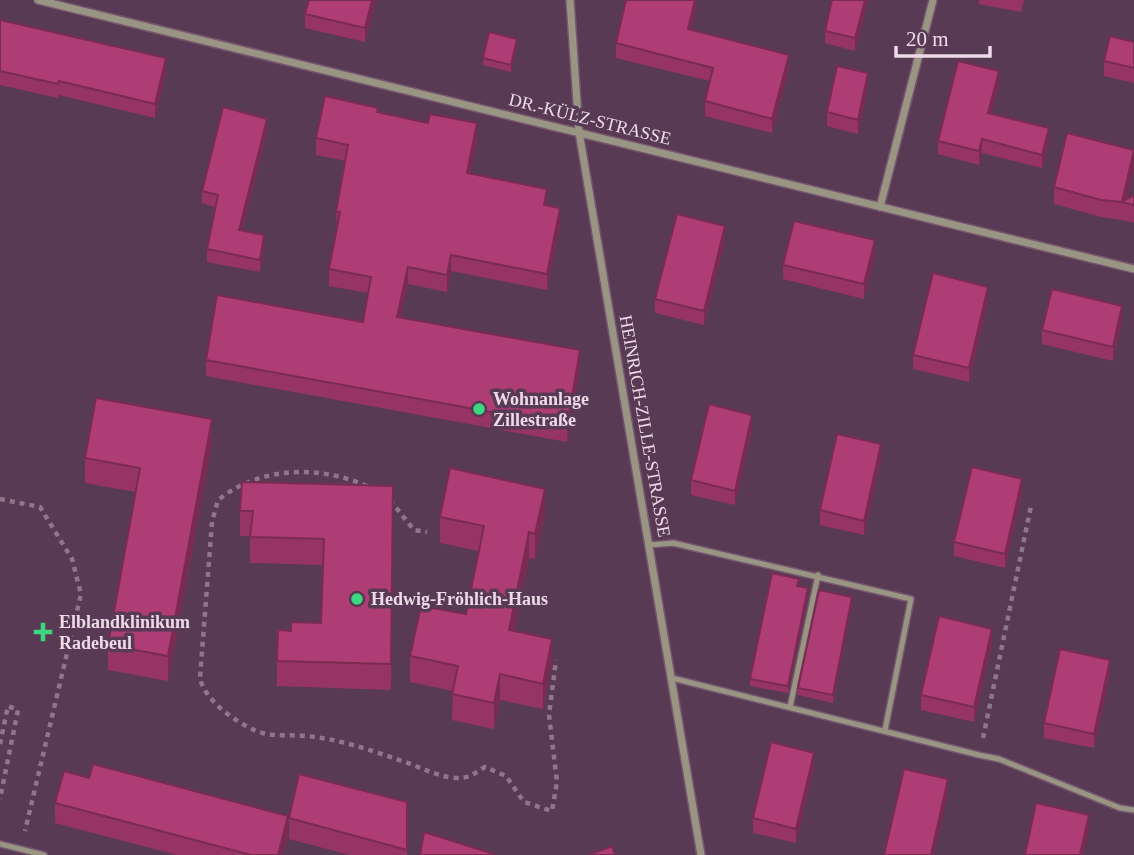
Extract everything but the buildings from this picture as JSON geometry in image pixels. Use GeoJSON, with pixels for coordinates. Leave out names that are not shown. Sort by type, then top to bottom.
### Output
{"type":"FeatureCollection","features":[{"type":"Feature","properties":{"kind":"street","name":"DR.-KÜLZ-STRASSE"},"geometry":{"type":"LineString","coordinates":[[38,0],[1134,269]]}},
{"type":"Feature","properties":{"kind":"street","name":"HEINRICH-ZILLE-STRASSE"},"geometry":{"type":"LineString","coordinates":[[570,0],[579,132],[701,855]]}},
{"type":"Feature","properties":{"kind":"street"},"geometry":{"type":"LineString","coordinates":[[880,207],[933,0]]}},
{"type":"Feature","properties":{"kind":"lane"},"geometry":{"type":"LineString","coordinates":[[649,545],[673,543],[911,598],[886,730]]}},
{"type":"Feature","properties":{"kind":"lane"},"geometry":{"type":"LineString","coordinates":[[790,707],[818,575]]}},
{"type":"Feature","properties":{"kind":"lane"},"geometry":{"type":"LineString","coordinates":[[672,678],[999,759],[1120,808],[1134,810]]}},
{"type":"Feature","properties":{"kind":"lane"},"geometry":{"type":"LineString","coordinates":[[0,844],[44,855]]}},
{"type":"Feature","properties":{"kind":"path"},"geometry":{"type":"LineString","coordinates":[[372,489],[341,476],[292,472],[245,483],[218,500],[212,522],[200,677],[202,687],[211,699],[261,733],[305,736],[351,745],[402,761],[430,774],[453,778],[466,778],[485,767],[506,776],[524,802],[552,811],[556,782],[549,715],[556,660]]}},
{"type":"Feature","properties":{"kind":"path"},"geometry":{"type":"LineString","coordinates":[[382,494],[392,501],[414,530],[427,532]]}},
{"type":"Feature","properties":{"kind":"path"},"geometry":{"type":"LineString","coordinates":[[0,499],[40,507],[72,559],[81,594],[20,849]]}},
{"type":"Feature","properties":{"kind":"path"},"geometry":{"type":"LineString","coordinates":[[979,755],[1031,506]]}},
{"type":"Feature","properties":{"kind":"path"},"geometry":{"type":"LineString","coordinates":[[0,744],[8,706],[18,710],[0,799]]}},
{"type":"Feature","properties":{"kind":"place","name":"Wohnanlage Zillestraße"},"geometry":{"type":"Point","coordinates":[479,409]}},
{"type":"Feature","properties":{"kind":"place","name":"Hedwig-Fröhlich-Haus"},"geometry":{"type":"Point","coordinates":[357,599]}},
{"type":"Feature","properties":{"kind":"place","name":"Elblandklinikum Radebeul"},"geometry":{"type":"Point","coordinates":[43,632]}}]}
